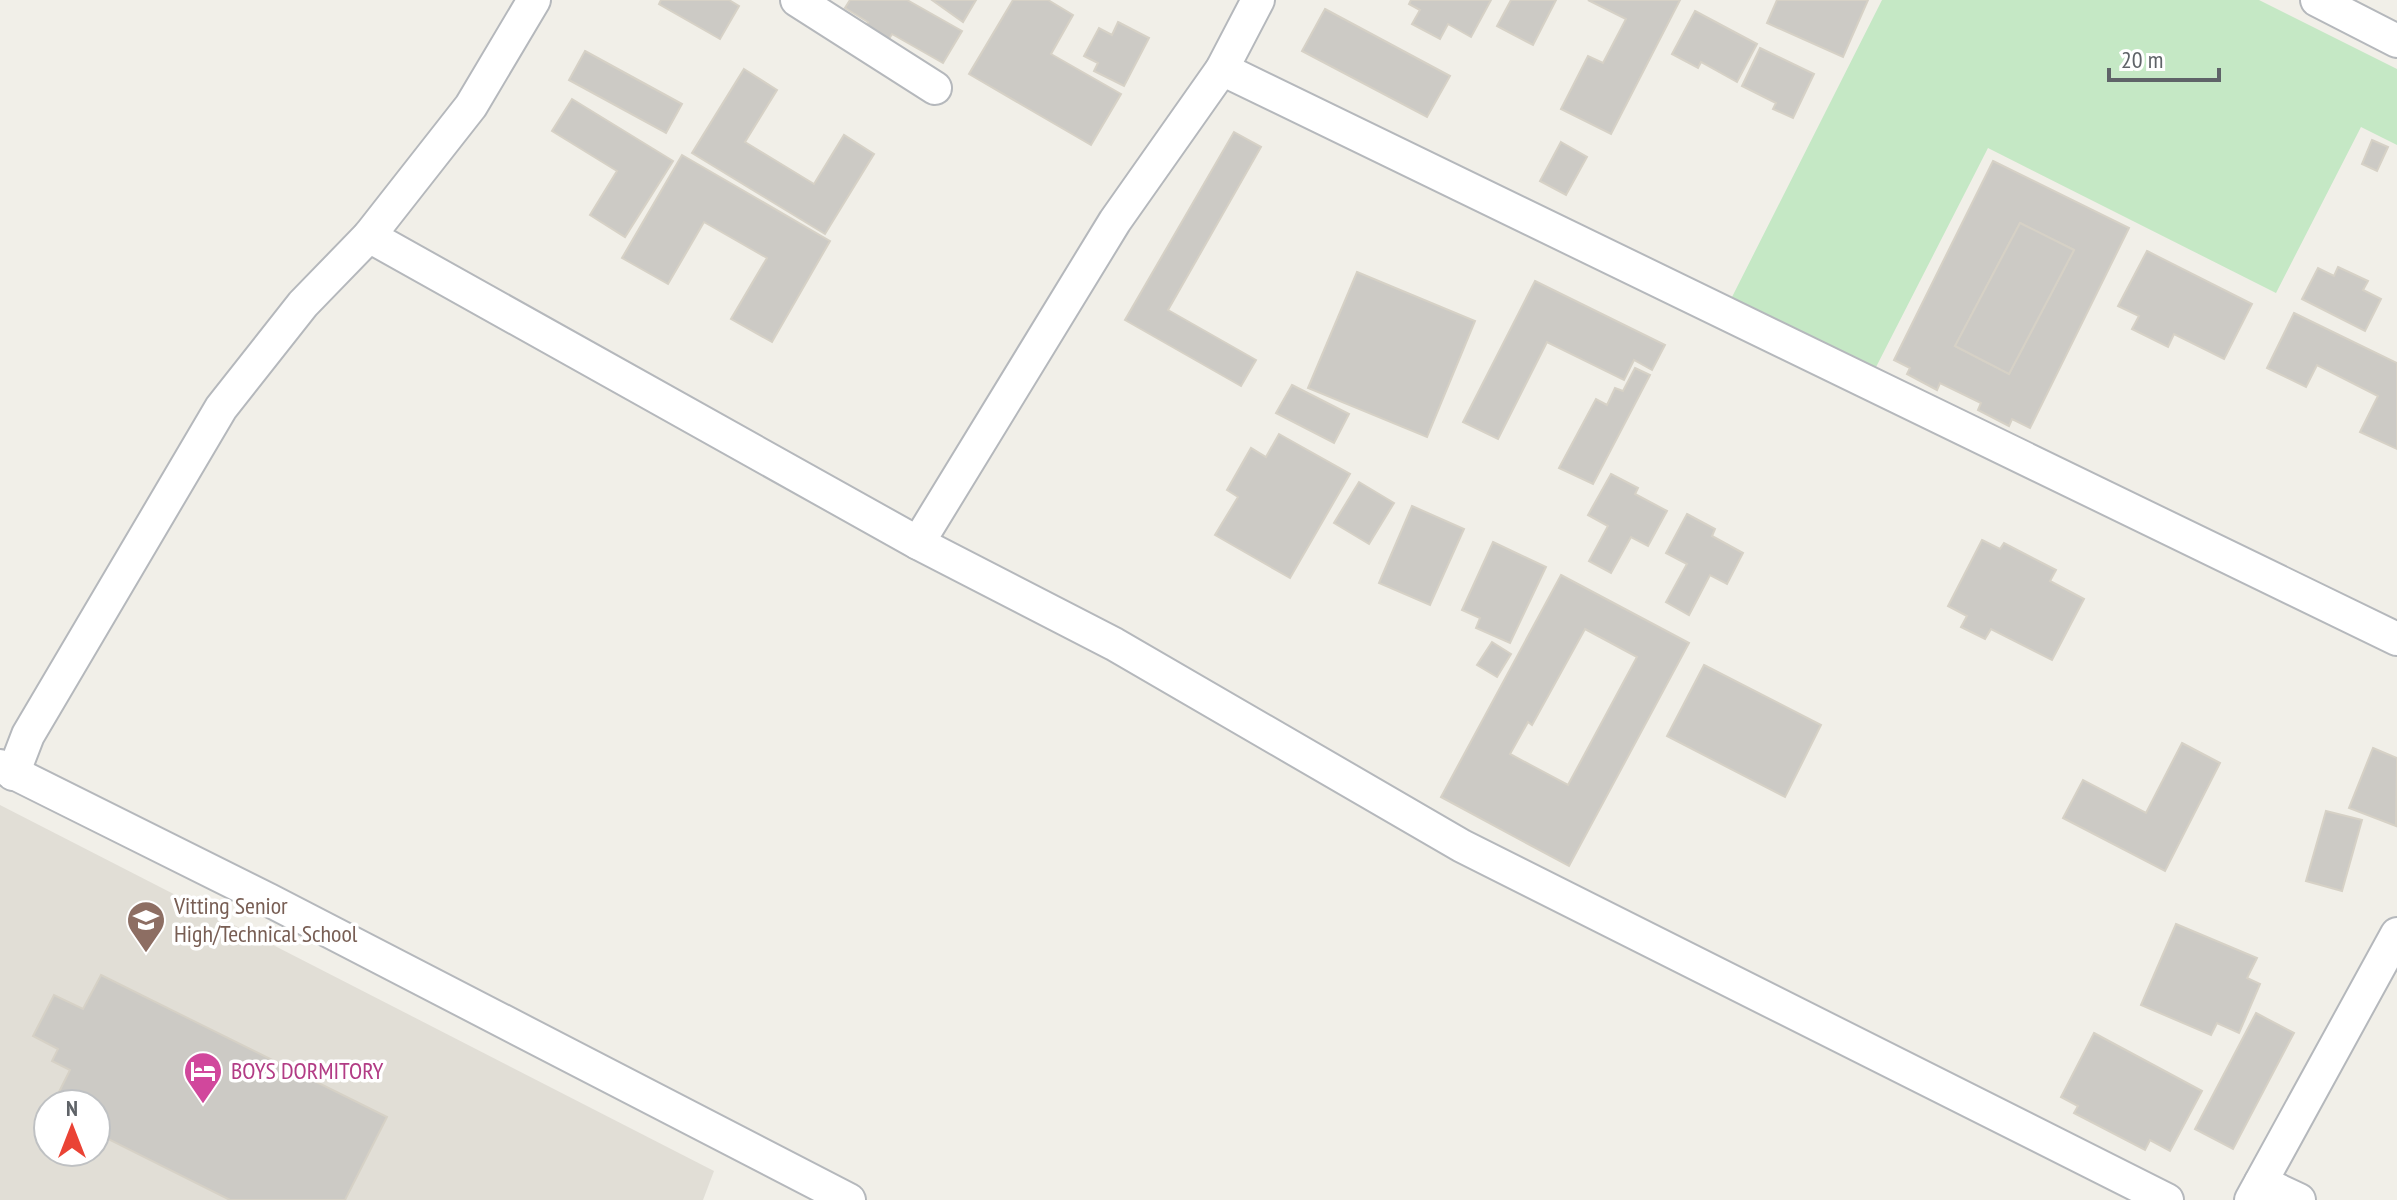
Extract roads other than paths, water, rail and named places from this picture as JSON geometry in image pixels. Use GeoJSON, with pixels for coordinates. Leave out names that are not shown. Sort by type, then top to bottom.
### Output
{"type":"FeatureCollection","features":[{"type":"Feature","properties":{"kind":"street"},"geometry":{"type":"LineString","coordinates":[[534,0],[471,106],[369,236],[303,304],[221,408],[6,770],[284,907],[849,1200]]}},
{"type":"Feature","properties":{"kind":"street"},"geometry":{"type":"LineString","coordinates":[[797,0],[935,88]]}},
{"type":"Feature","properties":{"kind":"street"},"geometry":{"type":"LineString","coordinates":[[918,543],[1115,221],[1222,69],[1258,0]]}},
{"type":"Feature","properties":{"kind":"street"},"geometry":{"type":"LineString","coordinates":[[2317,0],[2397,41]]}},
{"type":"Feature","properties":{"kind":"street"},"geometry":{"type":"LineString","coordinates":[[1222,69],[2397,639]]}},
{"type":"Feature","properties":{"kind":"street"},"geometry":{"type":"LineString","coordinates":[[369,236],[918,543],[1114,644],[1462,846],[2167,1200]]}},
{"type":"Feature","properties":{"kind":"street"},"geometry":{"type":"LineString","coordinates":[[2299,1200],[2256,1191],[2397,934]]}},
{"type":"Feature","properties":{"kind":"place","name":"Vitting Senior High/Technical School"},"geometry":{"type":"Point","coordinates":[146,954]}},
{"type":"Feature","properties":{"kind":"place","name":"BOYS DORMITORY"},"geometry":{"type":"Point","coordinates":[203,1105]}}]}
